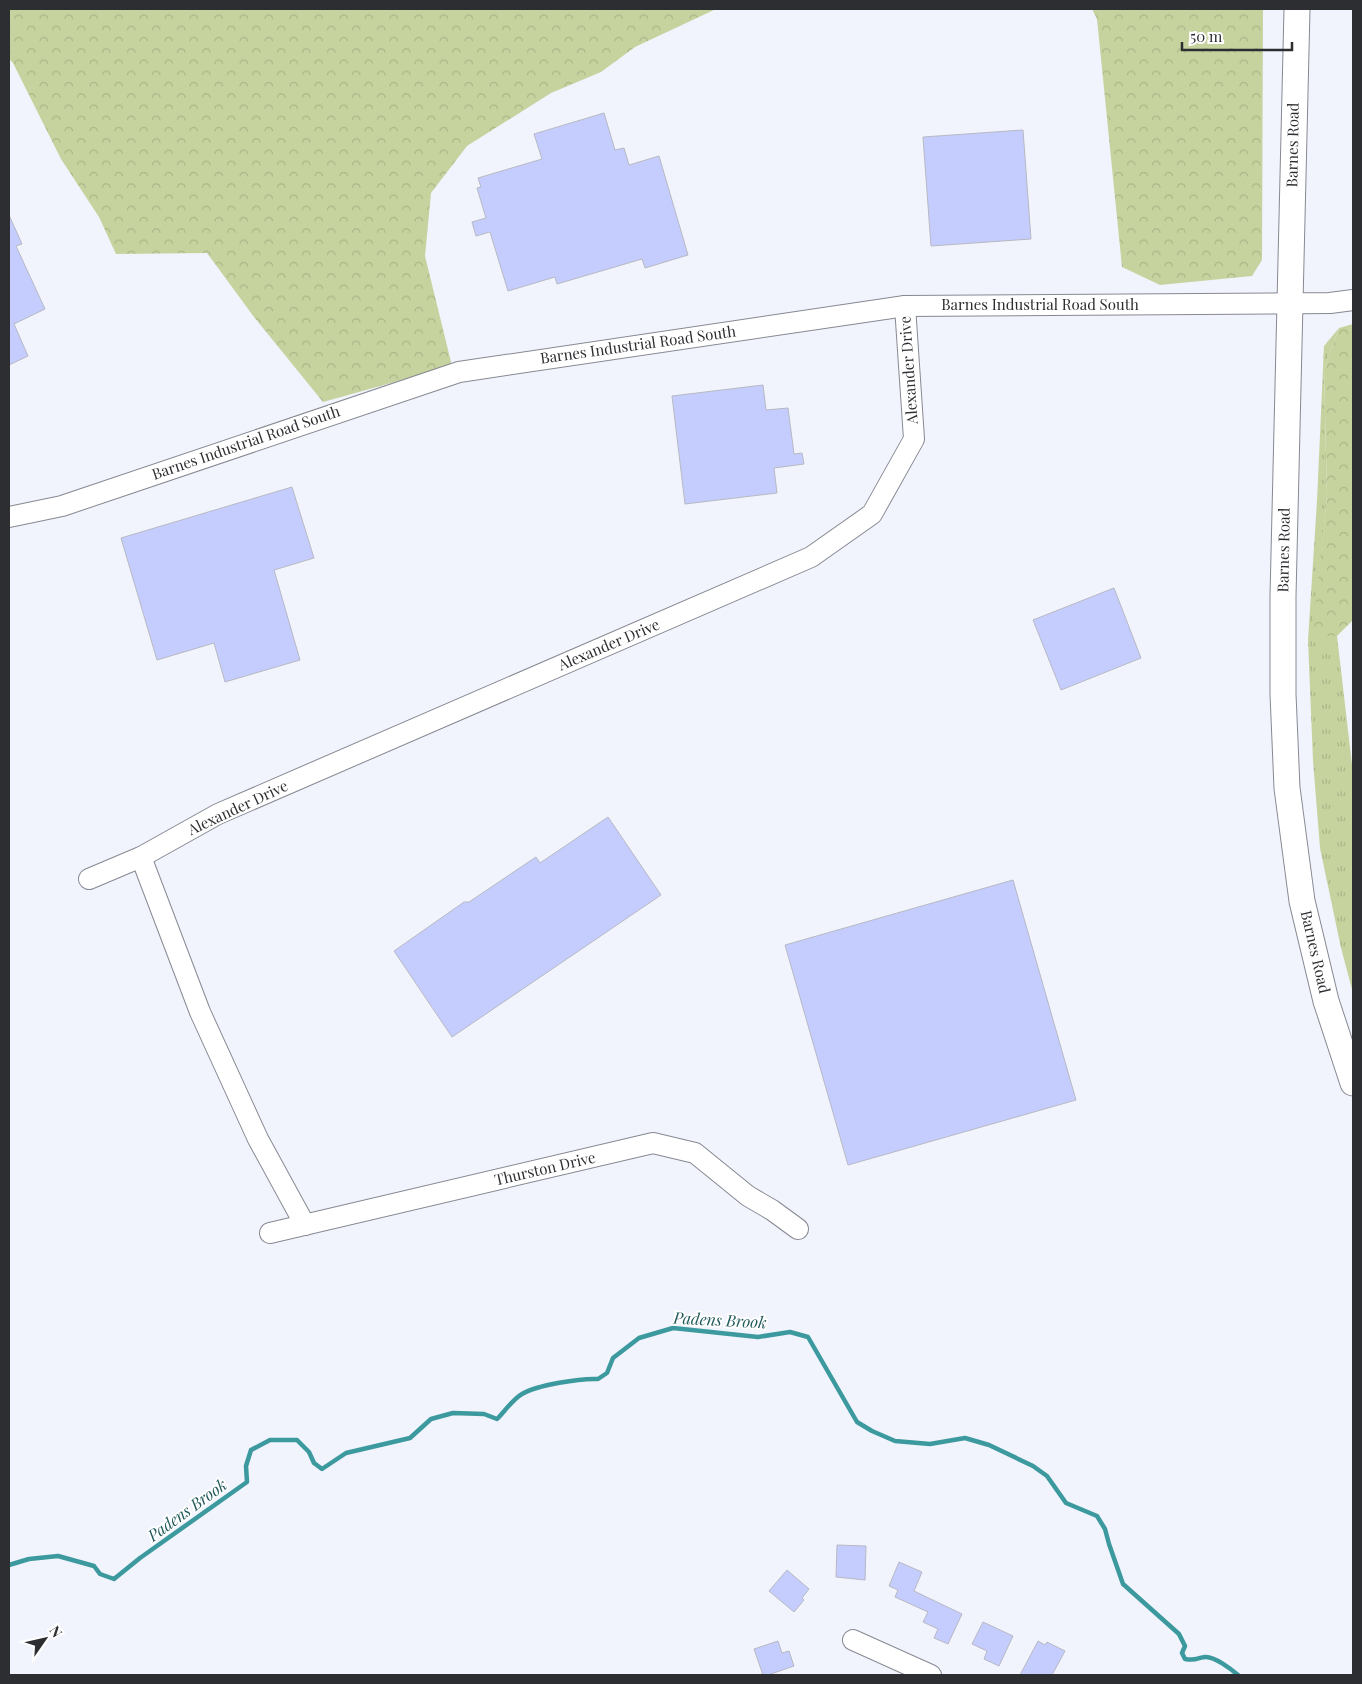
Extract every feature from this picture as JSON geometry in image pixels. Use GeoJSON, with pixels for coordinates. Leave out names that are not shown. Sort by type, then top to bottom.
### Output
{"type":"FeatureCollection","features":[{"type":"Feature","properties":{"kind":"main road","name":"Barnes Road"},"geometry":{"type":"LineString","coordinates":[[1297,9],[1289,304],[1282,694],[1287,788],[1302,900],[1326,1001],[1353,1083]]}},
{"type":"Feature","properties":{"kind":"street","name":"Barnes Industrial Road South"},"geometry":{"type":"LineString","coordinates":[[9,517],[62,506],[458,372],[905,306],[1289,304],[1330,303],[1353,300]]}},
{"type":"Feature","properties":{"kind":"street","name":"Alexander Drive"},"geometry":{"type":"LineString","coordinates":[[89,879],[141,857],[218,814],[811,557],[872,514],[914,439],[905,306]]}},
{"type":"Feature","properties":{"kind":"street"},"geometry":{"type":"LineString","coordinates":[[141,857],[200,1012],[258,1139],[305,1225]]}},
{"type":"Feature","properties":{"kind":"street","name":"Thurston Drive"},"geometry":{"type":"LineString","coordinates":[[270,1233],[653,1143],[695,1153],[748,1196],[772,1210],[798,1229]]}},
{"type":"Feature","properties":{"kind":"street"},"geometry":{"type":"LineString","coordinates":[[853,1640],[931,1675]]}},
{"type":"Feature","properties":{"kind":"green space"},"geometry":{"type":"Polygon","coordinates":[[[9,9],[716,9],[635,47],[601,72],[551,93],[467,146],[431,193],[425,256],[452,366],[323,402],[254,317],[207,253],[116,254],[99,217],[61,159],[13,63],[9,59],[9,9]]]}},
{"type":"Feature","properties":{"kind":"green space"},"geometry":{"type":"Polygon","coordinates":[[[1092,9],[1263,9],[1262,260],[1252,276],[1160,285],[1122,267],[1097,19],[1092,9]]]}},
{"type":"Feature","properties":{"kind":"green space"},"geometry":{"type":"Polygon","coordinates":[[[1353,324],[1353,620],[1337,636],[1312,636],[1327,497],[1324,369],[1339,328],[1353,324]]]}},
{"type":"Feature","properties":{"kind":"green space"},"geometry":{"type":"Polygon","coordinates":[[[1339,328],[1324,369],[1327,497],[1313,636],[1337,636],[1353,773],[1353,993],[1341,948],[1320,848],[1313,761],[1308,640],[1324,346],[1339,328]]]}},
{"type":"Feature","properties":{"kind":"building"},"geometry":{"type":"Polygon","coordinates":[[[604,113],[615,150],[624,148],[629,165],[659,156],[688,255],[645,268],[642,259],[557,284],[555,277],[508,291],[490,232],[476,236],[472,222],[486,218],[477,188],[481,187],[478,178],[542,159],[534,134],[604,113]]]}},
{"type":"Feature","properties":{"kind":"building"},"geometry":{"type":"Polygon","coordinates":[[[1023,130],[1031,239],[931,246],[923,137],[1023,130]]]}},
{"type":"Feature","properties":{"kind":"building"},"geometry":{"type":"Polygon","coordinates":[[[9,215],[22,244],[16,246],[45,309],[14,324],[28,356],[9,365],[9,215]]]}},
{"type":"Feature","properties":{"kind":"building"},"geometry":{"type":"Polygon","coordinates":[[[763,385],[766,410],[788,408],[794,454],[802,453],[804,464],[774,468],[777,493],[685,504],[672,396],[763,385]]]}},
{"type":"Feature","properties":{"kind":"building"},"geometry":{"type":"Polygon","coordinates":[[[292,487],[314,558],[274,570],[300,660],[225,682],[214,643],[157,660],[121,538],[292,487]]]}},
{"type":"Feature","properties":{"kind":"building"},"geometry":{"type":"Polygon","coordinates":[[[1114,588],[1141,658],[1061,690],[1033,620],[1114,588]]]}},
{"type":"Feature","properties":{"kind":"building"},"geometry":{"type":"Polygon","coordinates":[[[608,817],[661,895],[452,1037],[394,951],[464,902],[469,902],[536,857],[540,863],[608,817]]]}},
{"type":"Feature","properties":{"kind":"building"},"geometry":{"type":"Polygon","coordinates":[[[1013,880],[1076,1100],[848,1165],[785,945],[1013,880]]]}},
{"type":"Feature","properties":{"kind":"building"},"geometry":{"type":"Polygon","coordinates":[[[837,1545],[866,1546],[865,1580],[836,1577],[837,1545]]]}},
{"type":"Feature","properties":{"kind":"building"},"geometry":{"type":"Polygon","coordinates":[[[899,1562],[922,1572],[914,1591],[962,1614],[948,1644],[934,1638],[938,1629],[923,1622],[928,1612],[895,1597],[898,1590],[889,1586],[899,1562]]]}},
{"type":"Feature","properties":{"kind":"building"},"geometry":{"type":"Polygon","coordinates":[[[787,1570],[809,1589],[802,1598],[804,1600],[794,1612],[769,1591],[787,1570]]]}},
{"type":"Feature","properties":{"kind":"building"},"geometry":{"type":"Polygon","coordinates":[[[983,1622],[1013,1636],[999,1666],[984,1659],[987,1651],[972,1644],[983,1622]]]}},
{"type":"Feature","properties":{"kind":"building"},"geometry":{"type":"Polygon","coordinates":[[[778,1641],[782,1653],[789,1651],[794,1666],[763,1675],[754,1649],[778,1641]]]}},
{"type":"Feature","properties":{"kind":"building"},"geometry":{"type":"Polygon","coordinates":[[[1038,1641],[1045,1645],[1047,1642],[1065,1651],[1052,1675],[1020,1675],[1038,1641]]]}},
{"type":"Feature","properties":{"kind":"waterway","name":"Padens Brook"},"geometry":{"type":"LineString","coordinates":[[9,1565],[29,1559],[58,1556],[94,1566],[100,1574],[114,1579],[140,1558],[247,1482],[246,1466],[251,1450],[270,1440],[297,1440],[309,1452],[314,1463],[322,1469],[346,1453],[410,1438],[431,1419],[453,1413],[484,1414],[497,1419],[515,1399],[529,1391],[559,1383],[598,1379],[607,1373],[613,1358],[639,1338],[673,1328],[758,1337],[790,1332],[808,1337],[857,1422],[872,1431],[895,1441],[930,1444],[965,1438],[989,1445],[1033,1466],[1047,1476],[1066,1503],[1097,1516],[1105,1529],[1123,1584],[1179,1634],[1185,1646],[1182,1653],[1185,1659],[1194,1660],[1209,1657],[1222,1663],[1238,1675]]}}]}
